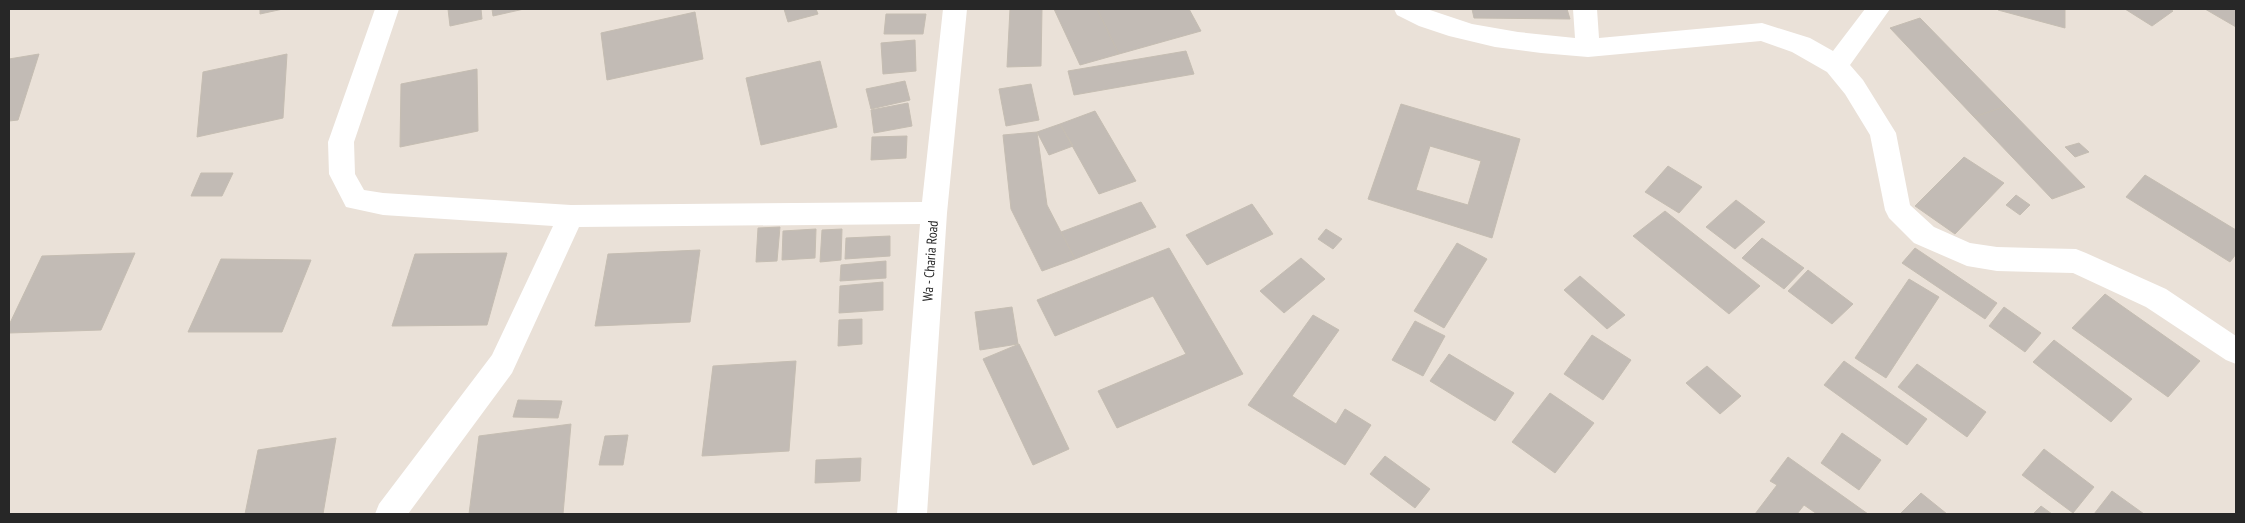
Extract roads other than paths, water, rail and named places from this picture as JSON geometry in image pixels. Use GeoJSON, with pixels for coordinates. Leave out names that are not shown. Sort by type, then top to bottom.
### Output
{"type":"FeatureCollection","features":[{"type":"Feature","properties":{"kind":"street"},"geometry":{"type":"LineString","coordinates":[[387,9],[341,142],[342,174],[355,199],[383,204],[571,216],[934,213]]}},
{"type":"Feature","properties":{"kind":"street","name":"Wa - Charia Road"},"geometry":{"type":"LineString","coordinates":[[912,514],[934,213],[955,9]]}},
{"type":"Feature","properties":{"kind":"street"},"geometry":{"type":"LineString","coordinates":[[1406,9],[1427,20],[1488,38],[1588,48],[1762,32],[1801,45],[1836,65],[1854,87],[1883,133],[1898,210],[1924,235],[1967,254],[1997,259],[2076,261],[2156,298],[2236,351]]}},
{"type":"Feature","properties":{"kind":"street"},"geometry":{"type":"LineString","coordinates":[[1585,9],[1588,48]]}},
{"type":"Feature","properties":{"kind":"street"},"geometry":{"type":"LineString","coordinates":[[1836,65],[1878,9]]}},
{"type":"Feature","properties":{"kind":"street"},"geometry":{"type":"LineString","coordinates":[[390,514],[502,364],[571,216]]}}]}
